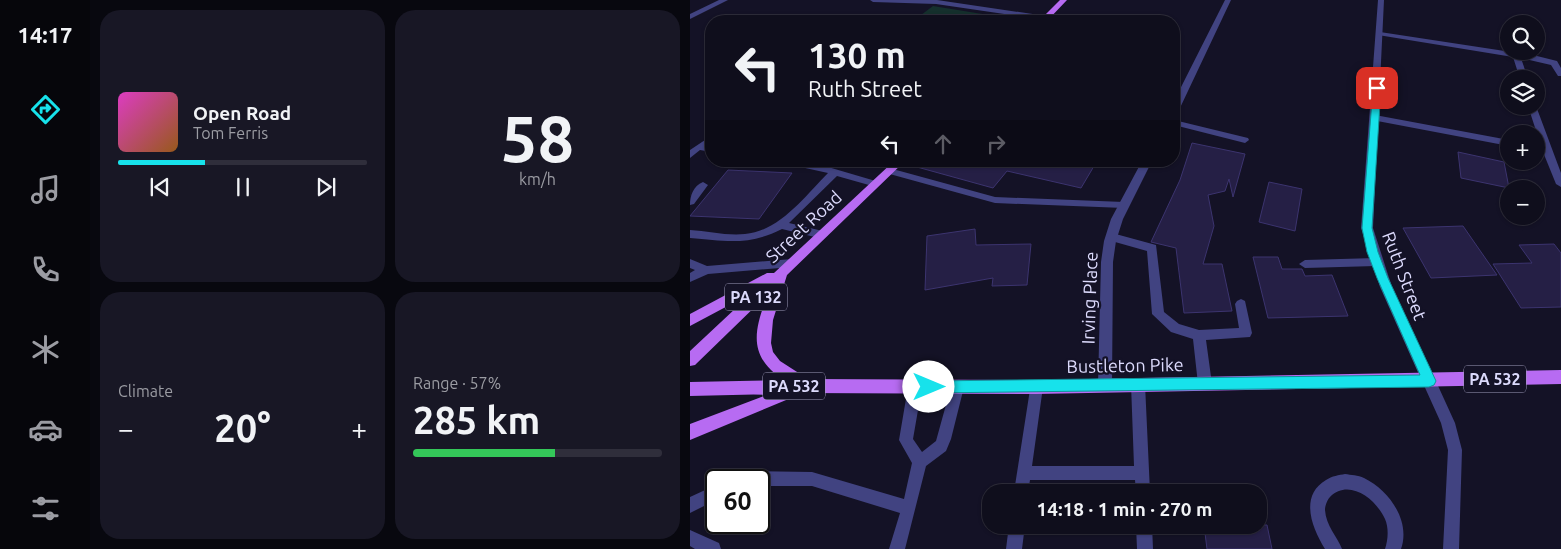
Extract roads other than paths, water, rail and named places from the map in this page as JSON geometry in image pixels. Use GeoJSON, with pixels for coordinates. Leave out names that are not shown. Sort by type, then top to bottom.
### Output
{"type":"FeatureCollection","features":[{"type":"Feature","properties":{"kind":"main road"},"geometry":{"type":"LineString","coordinates":[[1050,15],[1064,0]]}},
{"type":"Feature","properties":{"kind":"main road","name":"Street Road"},"geometry":{"type":"LineString","coordinates":[[690,360],[893,167]]}},
{"type":"Feature","properties":{"kind":"main road"},"geometry":{"type":"LineString","coordinates":[[690,320],[789,266]]}},
{"type":"Feature","properties":{"kind":"main road"},"geometry":{"type":"LineString","coordinates":[[789,266],[772,300],[766,324],[765,350],[771,361],[806,386]]}},
{"type":"Feature","properties":{"kind":"main road","name":"Bustleton Pike"},"geometry":{"type":"LineString","coordinates":[[690,389],[806,386],[1036,387],[1561,377]]}},
{"type":"Feature","properties":{"kind":"main road"},"geometry":{"type":"LineString","coordinates":[[690,432],[806,386]]}},
{"type":"Feature","properties":{"kind":"street"},"geometry":{"type":"LineString","coordinates":[[690,18],[725,0]]}},
{"type":"Feature","properties":{"kind":"street"},"geometry":{"type":"LineString","coordinates":[[873,0],[936,2],[1015,15]]}},
{"type":"Feature","properties":{"kind":"street"},"geometry":{"type":"LineString","coordinates":[[1180,89],[1228,0]]}},
{"type":"Feature","properties":{"kind":"street","name":"Ruth Street"},"geometry":{"type":"LineString","coordinates":[[1382,0],[1375,118],[1366,218],[1367,228],[1376,262],[1429,381]]}},
{"type":"Feature","properties":{"kind":"street","name":"Irving Place"},"geometry":{"type":"LineString","coordinates":[[1105,385],[1107,262],[1117,219],[1144,167]]}},
{"type":"Feature","properties":{"kind":"lane"},"geometry":{"type":"LineString","coordinates":[[1380,34],[1500,52]]}},
{"type":"Feature","properties":{"kind":"lane"},"geometry":{"type":"LineString","coordinates":[[1545,60],[1558,68],[1561,74]]}},
{"type":"Feature","properties":{"kind":"lane"},"geometry":{"type":"LineString","coordinates":[[1535,115],[1561,184]]}},
{"type":"Feature","properties":{"kind":"lane"},"geometry":{"type":"LineString","coordinates":[[1375,118],[1500,141]]}},
{"type":"Feature","properties":{"kind":"lane"},"geometry":{"type":"LineString","coordinates":[[1180,124],[1245,140]]}},
{"type":"Feature","properties":{"kind":"lane"},"geometry":{"type":"LineString","coordinates":[[690,155],[705,143]]}},
{"type":"Feature","properties":{"kind":"lane"},"geometry":{"type":"LineString","coordinates":[[698,147],[705,148]]}},
{"type":"Feature","properties":{"kind":"lane"},"geometry":{"type":"LineString","coordinates":[[819,167],[876,184]]}},
{"type":"Feature","properties":{"kind":"lane"},"geometry":{"type":"LineString","coordinates":[[889,171],[995,200],[1124,205]]}},
{"type":"Feature","properties":{"kind":"lane"},"geometry":{"type":"LineString","coordinates":[[690,234],[744,238],[763,234],[781,225],[835,172]]}},
{"type":"Feature","properties":{"kind":"lane"},"geometry":{"type":"LineString","coordinates":[[690,202],[702,185]]}},
{"type":"Feature","properties":{"kind":"lane"},"geometry":{"type":"LineString","coordinates":[[781,225],[823,235]]}},
{"type":"Feature","properties":{"kind":"lane"},"geometry":{"type":"LineString","coordinates":[[1112,236],[1152,248],[1158,314],[1175,328],[1199,335],[1246,333],[1241,304]]}},
{"type":"Feature","properties":{"kind":"lane"},"geometry":{"type":"LineString","coordinates":[[1306,264],[1376,262]]}},
{"type":"Feature","properties":{"kind":"lane"},"geometry":{"type":"LineString","coordinates":[[690,263],[706,270]]}},
{"type":"Feature","properties":{"kind":"lane"},"geometry":{"type":"LineString","coordinates":[[690,278],[706,270],[789,266]]}},
{"type":"Feature","properties":{"kind":"lane"},"geometry":{"type":"LineString","coordinates":[[1199,335],[1205,384]]}},
{"type":"Feature","properties":{"kind":"lane"},"geometry":{"type":"LineString","coordinates":[[1429,381],[1453,434],[1455,450],[1451,549]]}},
{"type":"Feature","properties":{"kind":"lane"},"geometry":{"type":"LineString","coordinates":[[1138,384],[1143,484]]}},
{"type":"Feature","properties":{"kind":"lane"},"geometry":{"type":"LineString","coordinates":[[915,387],[906,438],[907,443],[920,462]]}},
{"type":"Feature","properties":{"kind":"lane"},"geometry":{"type":"LineString","coordinates":[[897,549],[920,462],[941,446],[958,387]]}},
{"type":"Feature","properties":{"kind":"lane"},"geometry":{"type":"LineString","coordinates":[[1022,484],[1036,387]]}},
{"type":"Feature","properties":{"kind":"lane"},"geometry":{"type":"LineString","coordinates":[[1024,473],[1142,473]]}},
{"type":"Feature","properties":{"kind":"lane"},"geometry":{"type":"LineString","coordinates":[[770,478],[812,479],[909,508]]}},
{"type":"Feature","properties":{"kind":"lane"},"geometry":{"type":"LineString","coordinates":[[1334,549],[1325,538],[1318,523],[1317,509],[1320,496],[1327,487],[1337,481],[1349,481],[1362,484],[1386,504],[1393,518],[1396,532],[1393,549]]}},
{"type":"Feature","properties":{"kind":"lane"},"geometry":{"type":"LineString","coordinates":[[690,505],[705,498]]}},
{"type":"Feature","properties":{"kind":"lane"},"geometry":{"type":"LineString","coordinates":[[1014,549],[1016,534]]}},
{"type":"Feature","properties":{"kind":"lane"},"geometry":{"type":"LineString","coordinates":[[1144,534],[1145,549]]}},
{"type":"Feature","properties":{"kind":"lane"},"geometry":{"type":"LineString","coordinates":[[690,538],[712,549]]}}]}
